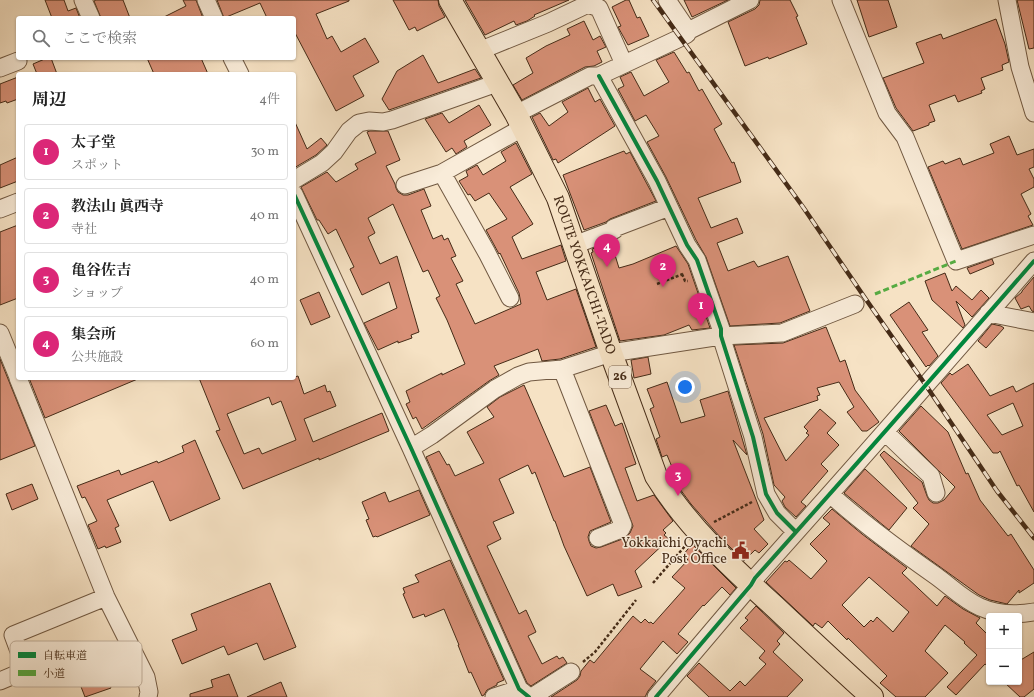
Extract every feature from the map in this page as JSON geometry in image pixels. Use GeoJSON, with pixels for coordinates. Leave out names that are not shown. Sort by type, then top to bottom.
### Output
{"type":"FeatureCollection","features":[{"type":"Feature","properties":{"kind":"main road","name":"ROUTE YOKKAICHI-TADO"},"geometry":{"type":"LineString","coordinates":[[450,0],[519,121],[558,198],[611,353],[656,476],[668,495],[698,531],[751,585],[872,697]]}},
{"type":"Feature","properties":{"kind":"street"},"geometry":{"type":"LineString","coordinates":[[83,0],[90,16]]}},
{"type":"Feature","properties":{"kind":"street"},"geometry":{"type":"LineString","coordinates":[[206,0],[213,16]]}},
{"type":"Feature","properties":{"kind":"street"},"geometry":{"type":"LineString","coordinates":[[667,0],[688,31]]}},
{"type":"Feature","properties":{"kind":"street"},"geometry":{"type":"LineString","coordinates":[[405,185],[442,173],[519,121],[590,76],[599,76],[680,38],[687,34],[688,31],[750,0]]}},
{"type":"Feature","properties":{"kind":"street"},"geometry":{"type":"LineString","coordinates":[[841,0],[887,113],[905,137],[956,260],[1034,235]]}},
{"type":"Feature","properties":{"kind":"street"},"geometry":{"type":"LineString","coordinates":[[1006,0],[1020,67],[1034,112]]}},
{"type":"Feature","properties":{"kind":"street"},"geometry":{"type":"LineString","coordinates":[[479,51],[548,23],[588,4],[599,8],[624,64]]}},
{"type":"Feature","properties":{"kind":"street"},"geometry":{"type":"LineString","coordinates":[[233,60],[239,72]]}},
{"type":"Feature","properties":{"kind":"street"},"geometry":{"type":"LineString","coordinates":[[0,68],[18,61]]}},
{"type":"Feature","properties":{"kind":"street"},"geometry":{"type":"LineString","coordinates":[[599,76],[654,175],[688,245],[697,260],[721,329],[721,336],[753,437],[766,494],[777,513],[796,532]]}},
{"type":"Feature","properties":{"kind":"street"},"geometry":{"type":"LineString","coordinates":[[296,179],[322,163],[334,152],[349,131],[359,123],[392,120],[497,83]]}},
{"type":"Feature","properties":{"kind":"street"},"geometry":{"type":"LineString","coordinates":[[442,173],[487,253],[510,298]]}},
{"type":"Feature","properties":{"kind":"street"},"geometry":{"type":"LineString","coordinates":[[296,198],[411,448],[527,694]]}},
{"type":"Feature","properties":{"kind":"street"},"geometry":{"type":"LineString","coordinates":[[0,209],[16,203]]}},
{"type":"Feature","properties":{"kind":"street"},"geometry":{"type":"LineString","coordinates":[[574,245],[669,207]]}},
{"type":"Feature","properties":{"kind":"street"},"geometry":{"type":"LineString","coordinates":[[656,697],[751,585],[755,578],[1034,261]]}},
{"type":"Feature","properties":{"kind":"street"},"geometry":{"type":"LineString","coordinates":[[411,448],[432,435],[495,389],[518,376],[529,372],[562,369],[611,353],[721,336],[782,332],[855,304]]}},
{"type":"Feature","properties":{"kind":"street"},"geometry":{"type":"LineString","coordinates":[[988,314],[1034,322]]}},
{"type":"Feature","properties":{"kind":"street"},"geometry":{"type":"LineString","coordinates":[[0,333],[16,373]]}},
{"type":"Feature","properties":{"kind":"street"},"geometry":{"type":"LineString","coordinates":[[562,369],[623,525],[621,529],[598,538]]}},
{"type":"Feature","properties":{"kind":"street"},"geometry":{"type":"LineString","coordinates":[[19,380],[106,597],[128,641]]}},
{"type":"Feature","properties":{"kind":"street"},"geometry":{"type":"LineString","coordinates":[[885,432],[931,476],[936,493]]}},
{"type":"Feature","properties":{"kind":"street"},"geometry":{"type":"LineString","coordinates":[[830,494],[893,545],[980,607],[1005,614],[1034,612]]}},
{"type":"Feature","properties":{"kind":"street"},"geometry":{"type":"LineString","coordinates":[[15,641],[13,635],[106,597]]}},
{"type":"Feature","properties":{"kind":"street"},"geometry":{"type":"LineString","coordinates":[[142,669],[146,677],[149,692],[148,697]]}},
{"type":"Feature","properties":{"kind":"street"},"geometry":{"type":"LineString","coordinates":[[494,697],[527,694],[571,672]]}},
{"type":"Feature","properties":{"kind":"street"},"geometry":{"type":"LineString","coordinates":[[0,681],[10,677]]}},
{"type":"Feature","properties":{"kind":"path"},"geometry":{"type":"LineString","coordinates":[[656,284],[684,274]]}},
{"type":"Feature","properties":{"kind":"path"},"geometry":{"type":"LineString","coordinates":[[571,672],[595,652],[636,600]]}},
{"type":"Feature","properties":{"kind":"building"},"geometry":{"type":"Polygon","coordinates":[[[45,0],[64,0],[68,11],[76,8],[79,16],[51,16],[45,0]]]}},
{"type":"Feature","properties":{"kind":"building"},"geometry":{"type":"Polygon","coordinates":[[[123,0],[129,16],[100,16],[94,1],[123,0]]]}},
{"type":"Feature","properties":{"kind":"building"},"geometry":{"type":"Polygon","coordinates":[[[183,0],[196,0],[202,16],[166,16],[186,6],[183,0]]]}},
{"type":"Feature","properties":{"kind":"building"},"geometry":{"type":"Polygon","coordinates":[[[217,0],[349,0],[316,14],[327,39],[332,36],[341,52],[365,38],[379,62],[353,76],[364,96],[336,111],[296,35],[296,16],[266,16],[260,3],[229,16],[223,16],[217,0]]]}},
{"type":"Feature","properties":{"kind":"building"},"geometry":{"type":"Polygon","coordinates":[[[393,0],[438,0],[439,6],[445,17],[417,31],[415,27],[409,30],[393,0]]]}},
{"type":"Feature","properties":{"kind":"building"},"geometry":{"type":"Polygon","coordinates":[[[465,0],[569,0],[534,15],[535,16],[527,21],[516,25],[514,21],[485,35],[465,0]]]}},
{"type":"Feature","properties":{"kind":"building"},"geometry":{"type":"Polygon","coordinates":[[[629,0],[637,18],[640,17],[649,36],[628,45],[618,27],[621,26],[612,7],[629,0]]]}},
{"type":"Feature","properties":{"kind":"building"},"geometry":{"type":"Polygon","coordinates":[[[684,0],[728,0],[692,17],[684,0]]]}},
{"type":"Feature","properties":{"kind":"building"},"geometry":{"type":"Polygon","coordinates":[[[760,0],[790,0],[798,16],[796,17],[807,44],[769,59],[768,57],[745,66],[728,22],[755,9],[759,5],[760,0]]]}},
{"type":"Feature","properties":{"kind":"building"},"geometry":{"type":"Polygon","coordinates":[[[857,0],[888,0],[897,27],[869,37],[857,0]]]}},
{"type":"Feature","properties":{"kind":"building"},"geometry":{"type":"Polygon","coordinates":[[[1017,0],[1034,0],[1034,48],[1029,49],[1017,0]]]}},
{"type":"Feature","properties":{"kind":"building"},"geometry":{"type":"Polygon","coordinates":[[[996,19],[1005,44],[1009,62],[1002,65],[1003,70],[981,78],[985,89],[981,91],[982,93],[958,102],[955,95],[929,105],[935,121],[913,131],[896,108],[883,78],[924,63],[916,43],[941,34],[943,39],[996,19]]]}},
{"type":"Feature","properties":{"kind":"building"},"geometry":{"type":"Polygon","coordinates":[[[584,21],[593,40],[600,36],[606,47],[597,51],[602,62],[594,66],[585,67],[522,100],[513,85],[533,73],[526,58],[546,46],[570,35],[567,29],[584,21]]]}},
{"type":"Feature","properties":{"kind":"building"},"geometry":{"type":"Polygon","coordinates":[[[674,52],[687,73],[689,72],[699,91],[702,89],[722,124],[714,129],[732,163],[734,162],[741,182],[698,198],[711,228],[737,218],[743,233],[717,243],[728,271],[754,261],[758,267],[788,256],[810,311],[780,323],[730,326],[706,257],[647,142],[659,136],[646,115],[635,121],[618,89],[624,86],[620,77],[631,72],[644,96],[669,82],[656,60],[674,52]]]}},
{"type":"Feature","properties":{"kind":"building"},"geometry":{"type":"Polygon","coordinates":[[[423,55],[438,83],[475,69],[481,78],[389,110],[382,99],[397,71],[423,55]]]}},
{"type":"Feature","properties":{"kind":"building"},"geometry":{"type":"Polygon","coordinates":[[[42,60],[52,60],[56,72],[36,72],[33,64],[42,60]]]}},
{"type":"Feature","properties":{"kind":"building"},"geometry":{"type":"Polygon","coordinates":[[[148,60],[202,60],[207,72],[153,72],[148,60]]]}},
{"type":"Feature","properties":{"kind":"building"},"geometry":{"type":"Polygon","coordinates":[[[16,78],[16,100],[7,103],[6,101],[0,103],[0,84],[16,78]]]}},
{"type":"Feature","properties":{"kind":"building"},"geometry":{"type":"Polygon","coordinates":[[[588,88],[595,102],[600,99],[615,126],[558,163],[556,159],[553,160],[532,117],[540,113],[549,126],[568,112],[562,102],[588,88]]]}},
{"type":"Feature","properties":{"kind":"building"},"geometry":{"type":"Polygon","coordinates":[[[479,105],[491,125],[464,141],[467,147],[456,154],[452,148],[446,152],[425,119],[442,113],[449,123],[479,105]]]}},
{"type":"Feature","properties":{"kind":"building"},"geometry":{"type":"Polygon","coordinates":[[[296,124],[307,149],[321,138],[327,145],[316,155],[296,167],[296,124]]]}},
{"type":"Feature","properties":{"kind":"building"},"geometry":{"type":"Polygon","coordinates":[[[388,131],[400,160],[386,166],[398,192],[403,195],[408,195],[424,189],[431,206],[421,210],[433,239],[442,235],[444,240],[448,238],[456,256],[451,258],[463,281],[456,284],[475,324],[521,304],[519,293],[500,253],[499,254],[486,230],[507,219],[489,193],[475,201],[470,194],[468,195],[459,181],[468,176],[466,171],[477,165],[483,175],[506,161],[501,152],[516,143],[532,174],[510,187],[533,224],[512,237],[522,259],[561,245],[566,261],[536,272],[547,300],[576,289],[596,347],[560,359],[542,361],[538,349],[494,366],[499,375],[422,429],[416,417],[413,419],[406,404],[410,402],[406,391],[442,373],[442,375],[465,364],[447,320],[436,298],[440,296],[428,270],[423,272],[393,204],[368,218],[375,233],[368,237],[380,264],[397,256],[419,332],[411,335],[412,338],[398,343],[398,341],[378,350],[364,323],[397,308],[389,282],[362,295],[350,269],[354,267],[336,229],[328,234],[319,220],[317,220],[301,187],[327,172],[336,182],[358,169],[355,164],[376,153],[367,132],[388,131]]]}},
{"type":"Feature","properties":{"kind":"building"},"geometry":{"type":"Polygon","coordinates":[[[1009,136],[1017,155],[1034,149],[1034,167],[1029,169],[1034,179],[1034,187],[1021,194],[1031,214],[1028,216],[1033,225],[962,249],[928,167],[943,161],[945,164],[960,158],[963,165],[994,153],[990,144],[1009,136]]]}},
{"type":"Feature","properties":{"kind":"building"},"geometry":{"type":"Polygon","coordinates":[[[624,151],[626,154],[630,152],[656,201],[584,230],[563,175],[624,151]]]}},
{"type":"Feature","properties":{"kind":"building"},"geometry":{"type":"Polygon","coordinates":[[[16,158],[16,182],[0,188],[0,165],[16,158]]]}},
{"type":"Feature","properties":{"kind":"building"},"geometry":{"type":"Polygon","coordinates":[[[16,226],[16,299],[0,305],[0,232],[16,226]]]}},
{"type":"Feature","properties":{"kind":"building"},"geometry":{"type":"Polygon","coordinates":[[[611,242],[619,268],[633,264],[676,246],[688,264],[710,328],[692,330],[689,325],[664,335],[620,341],[591,253],[593,252],[592,249],[611,242]]]}},
{"type":"Feature","properties":{"kind":"building"},"geometry":{"type":"Polygon","coordinates":[[[992,259],[994,264],[970,274],[967,268],[992,259]]]}},
{"type":"Feature","properties":{"kind":"building"},"geometry":{"type":"Polygon","coordinates":[[[945,273],[952,291],[956,286],[972,300],[981,290],[989,298],[972,317],[956,301],[965,325],[963,328],[932,300],[925,281],[945,273]]]}},
{"type":"Feature","properties":{"kind":"building"},"geometry":{"type":"Polygon","coordinates":[[[1034,277],[1034,312],[1029,306],[1021,309],[1015,298],[1034,277]]]}},
{"type":"Feature","properties":{"kind":"building"},"geometry":{"type":"Polygon","coordinates":[[[319,292],[330,317],[311,325],[300,300],[319,292]]]}},
{"type":"Feature","properties":{"kind":"building"},"geometry":{"type":"Polygon","coordinates":[[[909,302],[928,330],[922,332],[938,356],[929,366],[928,365],[926,367],[890,315],[909,302]]]}},
{"type":"Feature","properties":{"kind":"building"},"geometry":{"type":"Polygon","coordinates":[[[992,324],[1004,328],[986,348],[978,341],[992,324]]]}},
{"type":"Feature","properties":{"kind":"building"},"geometry":{"type":"Polygon","coordinates":[[[826,327],[840,362],[845,360],[855,390],[879,422],[867,431],[862,431],[847,412],[854,407],[839,382],[817,388],[820,395],[817,396],[818,400],[764,418],[786,461],[809,435],[806,433],[808,431],[804,427],[820,409],[836,423],[827,433],[839,445],[821,464],[828,471],[801,502],[806,506],[796,517],[785,507],[782,501],[785,497],[774,485],[763,434],[734,345],[783,343],[826,327]]]}},
{"type":"Feature","properties":{"kind":"building"},"geometry":{"type":"Polygon","coordinates":[[[648,357],[651,374],[634,378],[631,360],[648,357]]]}},
{"type":"Feature","properties":{"kind":"building"},"geometry":{"type":"Polygon","coordinates":[[[0,359],[35,446],[0,460],[0,359]]]}},
{"type":"Feature","properties":{"kind":"building"},"geometry":{"type":"Polygon","coordinates":[[[968,364],[990,396],[1013,386],[1016,392],[1034,383],[1034,512],[1019,485],[1017,486],[1000,451],[998,453],[993,453],[941,383],[950,373],[952,375],[968,364]],[[1013,403],[987,415],[1002,435],[1023,426],[1013,403]]]}},
{"type":"Feature","properties":{"kind":"building"},"geometry":{"type":"Polygon","coordinates":[[[298,376],[304,394],[325,385],[327,392],[330,391],[336,406],[304,419],[313,442],[382,413],[389,431],[243,489],[216,431],[220,430],[200,380],[296,380],[296,377],[298,376]],[[269,397],[227,414],[244,454],[259,448],[262,454],[296,440],[281,401],[272,405],[269,397]]]}},
{"type":"Feature","properties":{"kind":"building"},"geometry":{"type":"Polygon","coordinates":[[[30,380],[135,380],[45,418],[30,380]]]}},
{"type":"Feature","properties":{"kind":"building"},"geometry":{"type":"Polygon","coordinates":[[[667,382],[681,423],[705,416],[700,400],[728,391],[747,455],[733,440],[764,520],[754,529],[768,544],[759,553],[755,550],[744,561],[720,537],[691,504],[677,485],[679,484],[667,455],[662,457],[656,439],[660,437],[650,409],[654,407],[647,389],[667,382]]]}},
{"type":"Feature","properties":{"kind":"building"},"geometry":{"type":"Polygon","coordinates":[[[524,385],[564,477],[590,467],[611,522],[590,531],[588,537],[591,546],[596,548],[601,547],[625,538],[630,533],[633,526],[589,411],[606,405],[615,426],[622,423],[636,464],[625,468],[637,501],[654,495],[673,521],[663,530],[666,533],[664,535],[669,539],[635,571],[642,587],[618,596],[613,584],[587,596],[564,546],[535,472],[532,474],[528,465],[499,479],[514,513],[493,522],[501,539],[487,546],[519,614],[526,610],[536,632],[528,636],[542,664],[557,656],[559,659],[563,657],[567,663],[531,686],[527,683],[426,457],[439,451],[447,465],[449,464],[455,476],[484,463],[467,432],[494,417],[487,407],[500,397],[524,385]]]}},
{"type":"Feature","properties":{"kind":"building"},"geometry":{"type":"Polygon","coordinates":[[[921,406],[948,432],[966,474],[968,473],[980,500],[1008,536],[1011,534],[1034,570],[1034,583],[1019,593],[1019,590],[1007,604],[990,600],[979,595],[911,546],[929,524],[913,508],[918,503],[880,455],[884,451],[922,482],[929,500],[933,503],[938,503],[944,500],[955,487],[899,431],[921,406]]]}},
{"type":"Feature","properties":{"kind":"building"},"geometry":{"type":"Polygon","coordinates":[[[195,440],[220,499],[170,521],[153,481],[107,500],[119,526],[115,528],[121,542],[106,548],[105,546],[98,549],[88,525],[97,521],[85,497],[82,498],[77,486],[119,470],[121,475],[157,461],[158,463],[184,452],[182,446],[195,440]]]}},
{"type":"Feature","properties":{"kind":"building"},"geometry":{"type":"Polygon","coordinates":[[[865,469],[907,508],[889,530],[844,493],[865,469]]]}},
{"type":"Feature","properties":{"kind":"building"},"geometry":{"type":"Polygon","coordinates":[[[32,484],[38,499],[12,510],[6,494],[32,484]]]}},
{"type":"Feature","properties":{"kind":"building"},"geometry":{"type":"Polygon","coordinates":[[[419,490],[430,515],[377,537],[373,537],[366,520],[369,519],[362,502],[385,492],[389,502],[419,490]]]}},
{"type":"Feature","properties":{"kind":"building"},"geometry":{"type":"Polygon","coordinates":[[[832,509],[907,568],[902,573],[937,606],[945,596],[963,609],[980,618],[976,623],[986,633],[986,665],[985,664],[956,695],[947,687],[977,655],[964,643],[965,642],[945,625],[925,651],[948,673],[925,697],[896,697],[880,683],[887,676],[848,638],[847,640],[828,621],[822,628],[815,623],[813,626],[766,582],[785,561],[787,562],[789,560],[811,579],[827,561],[810,544],[830,524],[823,518],[832,509]],[[869,577],[842,605],[864,627],[871,620],[873,622],[877,617],[893,632],[909,612],[869,577]]]}},
{"type":"Feature","properties":{"kind":"building"},"geometry":{"type":"Polygon","coordinates":[[[692,544],[736,588],[730,595],[722,587],[704,606],[703,605],[678,634],[688,642],[677,654],[663,641],[640,669],[656,681],[645,697],[551,697],[577,680],[581,671],[590,660],[594,663],[633,616],[641,623],[645,619],[649,623],[651,622],[653,624],[685,588],[672,577],[688,560],[683,555],[692,544]]]}},
{"type":"Feature","properties":{"kind":"building"},"geometry":{"type":"Polygon","coordinates":[[[450,560],[504,680],[487,690],[482,696],[471,672],[469,673],[444,609],[425,617],[424,614],[413,618],[403,594],[405,593],[403,588],[419,582],[415,575],[450,560]]]}},
{"type":"Feature","properties":{"kind":"building"},"geometry":{"type":"Polygon","coordinates":[[[270,583],[296,647],[264,660],[257,643],[228,655],[224,646],[182,664],[172,640],[197,630],[191,614],[270,583]]]}},
{"type":"Feature","properties":{"kind":"building"},"geometry":{"type":"Polygon","coordinates":[[[756,606],[784,633],[777,641],[780,644],[773,652],[803,680],[787,697],[709,697],[687,676],[699,663],[730,691],[740,681],[745,686],[766,664],[759,658],[765,651],[740,628],[748,620],[745,618],[756,606]]]}},
{"type":"Feature","properties":{"kind":"building"},"geometry":{"type":"Polygon","coordinates":[[[1034,652],[1034,689],[1024,697],[1020,697],[1007,685],[1022,685],[1022,659],[1034,652]]]}},
{"type":"Feature","properties":{"kind":"building"},"geometry":{"type":"Polygon","coordinates":[[[229,674],[238,697],[190,697],[190,694],[213,687],[211,680],[229,674]]]}},
{"type":"Feature","properties":{"kind":"building"},"geometry":{"type":"Polygon","coordinates":[[[281,682],[287,697],[247,697],[281,682]]]}},
{"type":"Feature","properties":{"kind":"building"},"geometry":{"type":"Polygon","coordinates":[[[81,687],[111,688],[85,697],[81,687]]]}},
{"type":"Feature","properties":{"kind":"railway"},"geometry":{"type":"LineString","coordinates":[[653,0],[803,207],[997,491],[1034,538]]}},
{"type":"Feature","properties":{"kind":"marked path"},"geometry":{"type":"LineString","coordinates":[[875,294],[956,261]]}},
{"type":"Feature","properties":{"kind":"cycle path"},"geometry":{"type":"LineString","coordinates":[[599,76],[657,181],[687,245],[697,260],[721,329],[721,336],[753,437],[766,494],[777,513],[796,532]]}},
{"type":"Feature","properties":{"kind":"cycle path"},"geometry":{"type":"LineString","coordinates":[[296,198],[411,448],[519,689],[529,697]]}},
{"type":"Feature","properties":{"kind":"cycle path"},"geometry":{"type":"LineString","coordinates":[[656,697],[751,585],[755,578],[1034,261]]}},
{"type":"Feature","properties":{"kind":"place","name":"集会所"},"geometry":{"type":"Point","coordinates":[607,267]}},
{"type":"Feature","properties":{"kind":"place","name":"教法山 眞西寺"},"geometry":{"type":"Point","coordinates":[663,287]}},
{"type":"Feature","properties":{"kind":"place","name":"太子堂"},"geometry":{"type":"Point","coordinates":[701,326]}},
{"type":"Feature","properties":{"kind":"place","name":"亀谷佐吉"},"geometry":{"type":"Point","coordinates":[678,496]}},
{"type":"Feature","properties":{"kind":"place","name":"Yokkaichi Oyachi Post Office"},"geometry":{"type":"Point","coordinates":[740,551]}}]}
